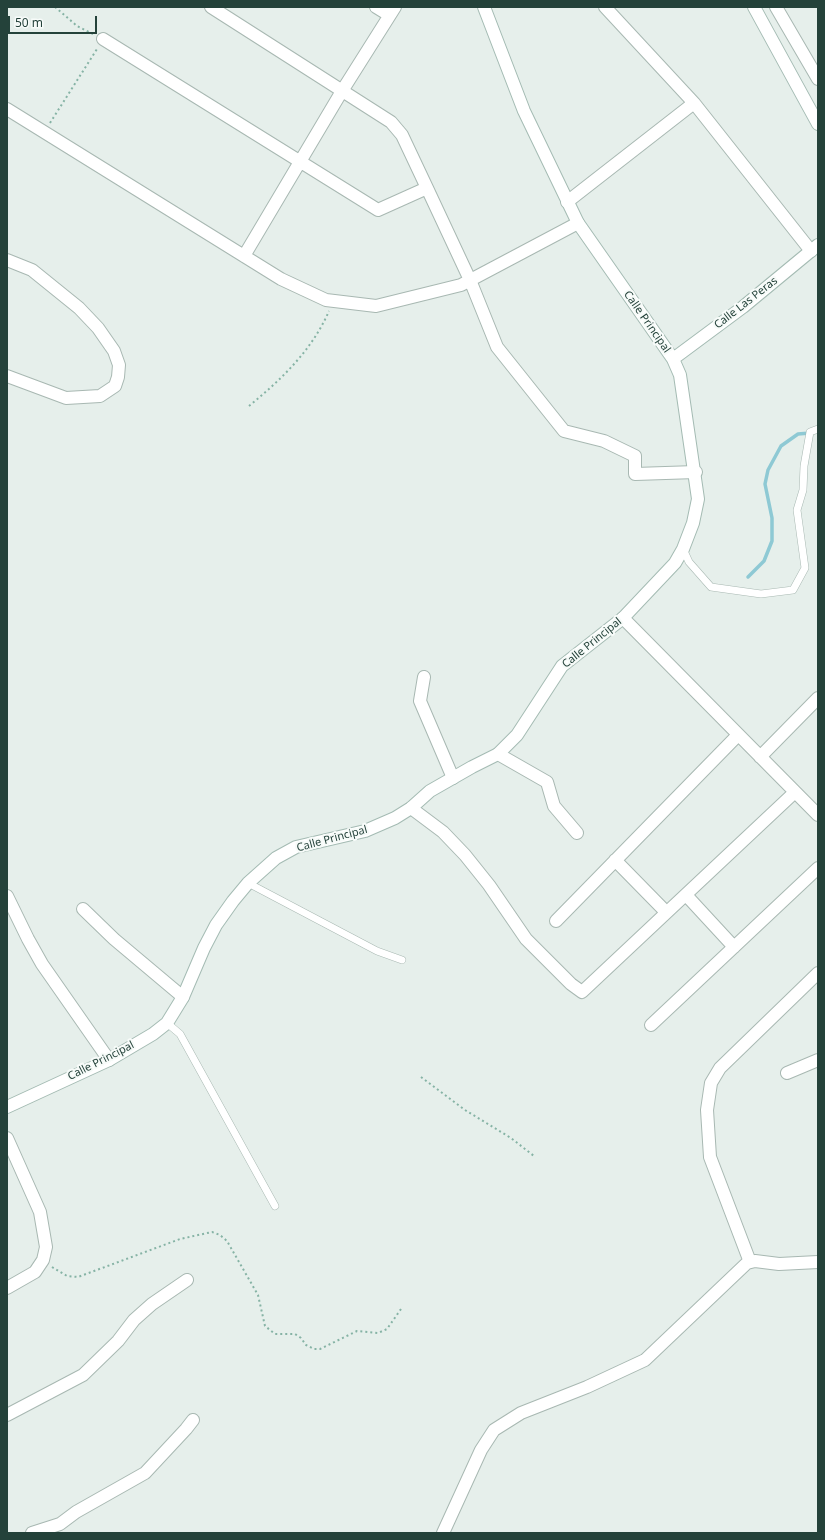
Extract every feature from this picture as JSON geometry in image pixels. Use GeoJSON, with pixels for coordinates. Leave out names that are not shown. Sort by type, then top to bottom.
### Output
{"type":"FeatureCollection","features":[{"type":"Feature","properties":{"kind":"street"},"geometry":{"type":"LineString","coordinates":[[212,7],[391,122],[402,135],[470,280],[497,346],[564,431],[604,441],[635,456],[636,474],[696,472]]}},
{"type":"Feature","properties":{"kind":"street"},"geometry":{"type":"LineString","coordinates":[[244,256],[342,91],[392,11],[376,7]]}},
{"type":"Feature","properties":{"kind":"street","name":"Calle Principal"},"geometry":{"type":"LineString","coordinates":[[7,1107],[109,1060],[153,1034],[167,1023],[183,997],[204,948],[216,925],[248,883],[276,858],[296,846],[365,831],[395,818],[411,808],[430,791],[498,754],[517,735],[562,666],[622,618],[675,563],[683,549],[694,523],[698,498],[696,472],[680,375],[673,359],[578,223],[524,112],[484,7]]}},
{"type":"Feature","properties":{"kind":"street"},"geometry":{"type":"LineString","coordinates":[[605,7],[694,103],[815,248]]}},
{"type":"Feature","properties":{"kind":"street"},"geometry":{"type":"LineString","coordinates":[[754,7],[818,124]]}},
{"type":"Feature","properties":{"kind":"street"},"geometry":{"type":"LineString","coordinates":[[776,7],[817,75]]}},
{"type":"Feature","properties":{"kind":"street"},"geometry":{"type":"LineString","coordinates":[[103,39],[378,210],[427,188]]}},
{"type":"Feature","properties":{"kind":"street"},"geometry":{"type":"LineString","coordinates":[[567,202],[694,103]]}},
{"type":"Feature","properties":{"kind":"street"},"geometry":{"type":"LineString","coordinates":[[7,109],[281,279],[326,300],[376,306],[461,285],[578,223]]}},
{"type":"Feature","properties":{"kind":"street","name":"Calle Las Peras"},"geometry":{"type":"LineString","coordinates":[[673,359],[743,307],[815,248]]}},
{"type":"Feature","properties":{"kind":"street"},"geometry":{"type":"LineString","coordinates":[[7,260],[32,270],[80,308],[98,328],[114,351],[119,365],[118,377],[115,386],[100,396],[66,398],[7,376]]}},
{"type":"Feature","properties":{"kind":"street"},"geometry":{"type":"LineString","coordinates":[[622,618],[795,792],[817,812]]}},
{"type":"Feature","properties":{"kind":"street"},"geometry":{"type":"LineString","coordinates":[[424,677],[420,701],[453,778]]}},
{"type":"Feature","properties":{"kind":"street"},"geometry":{"type":"LineString","coordinates":[[760,756],[818,698]]}},
{"type":"Feature","properties":{"kind":"street"},"geometry":{"type":"LineString","coordinates":[[556,921],[738,734]]}},
{"type":"Feature","properties":{"kind":"street"},"geometry":{"type":"LineString","coordinates":[[498,754],[547,782],[554,806],[577,833]]}},
{"type":"Feature","properties":{"kind":"street"},"geometry":{"type":"LineString","coordinates":[[411,808],[443,832],[465,855],[489,885],[526,939],[571,984],[582,992],[795,792]]}},
{"type":"Feature","properties":{"kind":"street"},"geometry":{"type":"LineString","coordinates":[[615,860],[666,912]]}},
{"type":"Feature","properties":{"kind":"street"},"geometry":{"type":"LineString","coordinates":[[651,1025],[818,868]]}},
{"type":"Feature","properties":{"kind":"street"},"geometry":{"type":"LineString","coordinates":[[686,894],[734,947]]}},
{"type":"Feature","properties":{"kind":"street"},"geometry":{"type":"LineString","coordinates":[[7,896],[42,964],[109,1060]]}},
{"type":"Feature","properties":{"kind":"street"},"geometry":{"type":"LineString","coordinates":[[83,909],[114,939],[183,997]]}},
{"type":"Feature","properties":{"kind":"street"},"geometry":{"type":"LineString","coordinates":[[750,1262],[710,1157],[708,1110],[711,1083],[720,1068],[818,973]]}},
{"type":"Feature","properties":{"kind":"street"},"geometry":{"type":"LineString","coordinates":[[786,1073],[818,1060]]}},
{"type":"Feature","properties":{"kind":"street"},"geometry":{"type":"LineString","coordinates":[[7,1138],[40,1212],[46,1247],[43,1260],[35,1272],[7,1288]]}},
{"type":"Feature","properties":{"kind":"street"},"geometry":{"type":"LineString","coordinates":[[443,1533],[481,1450],[494,1430],[521,1413],[587,1387],[645,1360],[747,1263],[754,1261],[779,1264],[818,1262]]}},
{"type":"Feature","properties":{"kind":"street"},"geometry":{"type":"LineString","coordinates":[[7,1415],[83,1374],[118,1341],[134,1320],[152,1304],[187,1280]]}},
{"type":"Feature","properties":{"kind":"street"},"geometry":{"type":"LineString","coordinates":[[32,1533],[60,1524],[76,1512],[145,1473],[193,1420]]}},
{"type":"Feature","properties":{"kind":"lane"},"geometry":{"type":"LineString","coordinates":[[683,549],[689,562],[711,587],[761,594],[793,590],[805,568],[797,510],[803,490],[804,466],[809,434],[818,429]]}},
{"type":"Feature","properties":{"kind":"lane"},"geometry":{"type":"LineString","coordinates":[[248,883],[377,951],[402,960]]}},
{"type":"Feature","properties":{"kind":"lane"},"geometry":{"type":"LineString","coordinates":[[167,1023],[180,1034],[275,1206]]}},
{"type":"Feature","properties":{"kind":"path"},"geometry":{"type":"LineString","coordinates":[[44,132],[103,39],[77,26],[54,7]]}},
{"type":"Feature","properties":{"kind":"path"},"geometry":{"type":"LineString","coordinates":[[250,406],[272,388],[304,354],[321,329],[334,301]]}},
{"type":"Feature","properties":{"kind":"path"},"geometry":{"type":"LineString","coordinates":[[421,1076],[465,1110],[511,1138],[534,1156]]}},
{"type":"Feature","properties":{"kind":"path"},"geometry":{"type":"LineString","coordinates":[[43,1260],[67,1276],[78,1277],[180,1239],[212,1232],[220,1235],[227,1241],[251,1280],[258,1295],[265,1326],[275,1334],[296,1334],[306,1345],[314,1349],[320,1348],[357,1331],[378,1333],[387,1329],[400,1309]]}},
{"type":"Feature","properties":{"kind":"waterway"},"geometry":{"type":"LineString","coordinates":[[748,577],[764,561],[772,541],[772,518],[765,484],[768,470],[781,446],[798,434],[810,433]]}}]}
